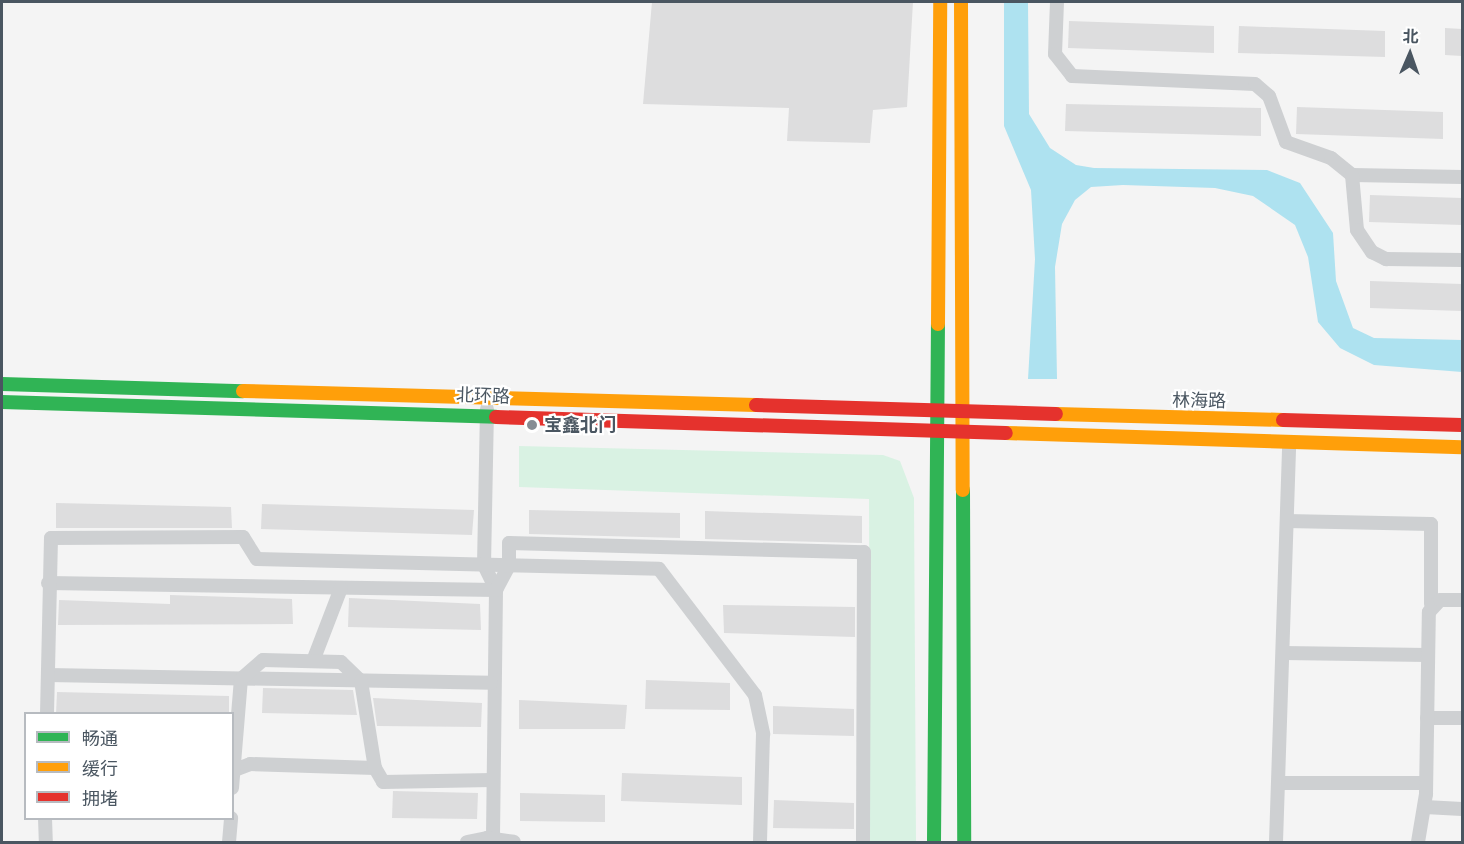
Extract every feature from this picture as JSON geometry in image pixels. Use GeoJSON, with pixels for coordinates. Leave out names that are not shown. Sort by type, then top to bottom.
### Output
{"type":"FeatureCollection","features":[{"type":"Feature","properties":{"kind":"main road"},"geometry":{"type":"LineString","coordinates":[[934,843],[934,428],[940,2]]}},
{"type":"Feature","properties":{"kind":"main road"},"geometry":{"type":"LineString","coordinates":[[961,2],[964,843]]}},
{"type":"Feature","properties":{"kind":"main road","name":"北环路"},"geometry":{"type":"LineString","coordinates":[[2,384],[935,412]]}},
{"type":"Feature","properties":{"kind":"main road","name":"北环路"},"geometry":{"type":"LineString","coordinates":[[2,402],[963,429]]}},
{"type":"Feature","properties":{"kind":"main road","name":"林海路"},"geometry":{"type":"LineString","coordinates":[[935,412],[1462,425]]}},
{"type":"Feature","properties":{"kind":"main road","name":"林海路"},"geometry":{"type":"LineString","coordinates":[[963,429],[1462,447]]}},
{"type":"Feature","properties":{"kind":"street"},"geometry":{"type":"LineString","coordinates":[[1057,2],[1055,54],[1072,76],[1255,84],[1269,96],[1286,142],[1331,158],[1352,175],[1462,177]]}},
{"type":"Feature","properties":{"kind":"street"},"geometry":{"type":"LineString","coordinates":[[1352,175],[1357,230],[1372,252],[1386,259],[1462,260]]}},
{"type":"Feature","properties":{"kind":"street"},"geometry":{"type":"LineString","coordinates":[[488,399],[484,565],[496,590]]}},
{"type":"Feature","properties":{"kind":"street"},"geometry":{"type":"LineString","coordinates":[[1276,843],[1289,442]]}},
{"type":"Feature","properties":{"kind":"street"},"geometry":{"type":"LineString","coordinates":[[1287,521],[1431,524],[1426,783],[1425,807],[1418,843]]}},
{"type":"Feature","properties":{"kind":"street"},"geometry":{"type":"LineString","coordinates":[[47,712],[48,583],[51,538],[243,537],[257,559],[659,569],[755,695],[763,734],[760,843]]}},
{"type":"Feature","properties":{"kind":"street"},"geometry":{"type":"LineString","coordinates":[[493,839],[491,683],[496,590],[509,566],[509,543],[864,552],[863,843]]}},
{"type":"Feature","properties":{"kind":"street"},"geometry":{"type":"LineString","coordinates":[[48,583],[496,590]]}},
{"type":"Feature","properties":{"kind":"street"},"geometry":{"type":"LineString","coordinates":[[313,661],[341,588]]}},
{"type":"Feature","properties":{"kind":"street"},"geometry":{"type":"LineString","coordinates":[[1431,604],[1462,600]]}},
{"type":"Feature","properties":{"kind":"street"},"geometry":{"type":"LineString","coordinates":[[1283,653],[1428,655]]}},
{"type":"Feature","properties":{"kind":"street"},"geometry":{"type":"LineString","coordinates":[[234,760],[241,679],[263,660],[341,662],[361,681],[375,768],[383,782],[492,780]]}},
{"type":"Feature","properties":{"kind":"street"},"geometry":{"type":"LineString","coordinates":[[48,675],[491,683]]}},
{"type":"Feature","properties":{"kind":"street"},"geometry":{"type":"LineString","coordinates":[[1427,718],[1462,718]]}},
{"type":"Feature","properties":{"kind":"street"},"geometry":{"type":"LineString","coordinates":[[234,771],[250,764],[375,768]]}},
{"type":"Feature","properties":{"kind":"street"},"geometry":{"type":"LineString","coordinates":[[1278,783],[1426,783]]}},
{"type":"Feature","properties":{"kind":"street"},"geometry":{"type":"LineString","coordinates":[[1425,807],[1462,809]]}},
{"type":"Feature","properties":{"kind":"street"},"geometry":{"type":"LineString","coordinates":[[45,820],[46,843]]}},
{"type":"Feature","properties":{"kind":"street"},"geometry":{"type":"LineString","coordinates":[[229,843],[231,820]]}},
{"type":"Feature","properties":{"kind":"street"},"geometry":{"type":"LineString","coordinates":[[467,843],[493,839],[514,843]]}},
{"type":"Feature","properties":{"kind":"green space"},"geometry":{"type":"Polygon","coordinates":[[[519,446],[883,455],[900,461],[914,498],[916,842],[870,842],[869,499],[519,487],[519,446]]]}},
{"type":"Feature","properties":{"kind":"water"},"geometry":{"type":"Polygon","coordinates":[[[1004,2],[1028,2],[1029,114],[1050,148],[1076,165],[1094,168],[1267,170],[1300,183],[1333,233],[1336,281],[1353,328],[1374,338],[1462,340],[1462,372],[1374,365],[1340,348],[1318,322],[1308,257],[1295,225],[1253,196],[1215,188],[1123,185],[1091,187],[1075,200],[1062,224],[1055,267],[1057,379],[1028,379],[1035,259],[1031,190],[1004,126],[1004,2]]]}},
{"type":"Feature","properties":{"kind":"building"},"geometry":{"type":"Polygon","coordinates":[[[652,2],[913,2],[907,107],[873,110],[870,143],[787,141],[789,108],[643,104],[652,2]]]}},
{"type":"Feature","properties":{"kind":"building"},"geometry":{"type":"Polygon","coordinates":[[[1069,21],[1214,26],[1214,53],[1068,48],[1069,21]]]}},
{"type":"Feature","properties":{"kind":"building"},"geometry":{"type":"Polygon","coordinates":[[[1239,26],[1385,31],[1385,57],[1238,53],[1239,26]]]}},
{"type":"Feature","properties":{"kind":"building"},"geometry":{"type":"Polygon","coordinates":[[[1445,28],[1462,29],[1462,56],[1445,55],[1445,28]]]}},
{"type":"Feature","properties":{"kind":"building"},"geometry":{"type":"Polygon","coordinates":[[[1066,104],[1261,108],[1261,136],[1065,131],[1066,104]]]}},
{"type":"Feature","properties":{"kind":"building"},"geometry":{"type":"Polygon","coordinates":[[[1297,107],[1443,112],[1443,139],[1296,134],[1297,107]]]}},
{"type":"Feature","properties":{"kind":"building"},"geometry":{"type":"Polygon","coordinates":[[[1370,195],[1462,198],[1462,225],[1369,222],[1370,195]]]}},
{"type":"Feature","properties":{"kind":"building"},"geometry":{"type":"Polygon","coordinates":[[[1370,281],[1462,284],[1462,311],[1370,308],[1370,281]]]}},
{"type":"Feature","properties":{"kind":"building"},"geometry":{"type":"Polygon","coordinates":[[[56,503],[231,507],[232,528],[56,528],[56,503]]]}},
{"type":"Feature","properties":{"kind":"building"},"geometry":{"type":"Polygon","coordinates":[[[262,504],[474,510],[472,535],[261,529],[262,504]]]}},
{"type":"Feature","properties":{"kind":"building"},"geometry":{"type":"Polygon","coordinates":[[[529,510],[680,513],[680,538],[529,534],[529,510]]]}},
{"type":"Feature","properties":{"kind":"building"},"geometry":{"type":"Polygon","coordinates":[[[705,511],[862,516],[862,543],[705,539],[705,511]]]}},
{"type":"Feature","properties":{"kind":"building"},"geometry":{"type":"Polygon","coordinates":[[[170,595],[292,599],[293,624],[58,625],[59,600],[170,604],[170,595]]]}},
{"type":"Feature","properties":{"kind":"building"},"geometry":{"type":"Polygon","coordinates":[[[349,598],[480,604],[481,630],[348,627],[349,598]]]}},
{"type":"Feature","properties":{"kind":"building"},"geometry":{"type":"Polygon","coordinates":[[[723,605],[855,607],[855,637],[724,633],[723,605]]]}},
{"type":"Feature","properties":{"kind":"building"},"geometry":{"type":"Polygon","coordinates":[[[646,680],[730,683],[730,710],[645,709],[646,680]]]}},
{"type":"Feature","properties":{"kind":"building"},"geometry":{"type":"Polygon","coordinates":[[[263,688],[353,690],[357,715],[262,713],[263,688]]]}},
{"type":"Feature","properties":{"kind":"building"},"geometry":{"type":"Polygon","coordinates":[[[57,692],[229,696],[229,712],[56,712],[57,692]]]}},
{"type":"Feature","properties":{"kind":"building"},"geometry":{"type":"Polygon","coordinates":[[[373,698],[482,703],[481,727],[377,726],[373,698]]]}},
{"type":"Feature","properties":{"kind":"building"},"geometry":{"type":"Polygon","coordinates":[[[519,700],[627,705],[625,729],[519,729],[519,700]]]}},
{"type":"Feature","properties":{"kind":"building"},"geometry":{"type":"Polygon","coordinates":[[[773,706],[854,709],[854,736],[773,734],[773,706]]]}},
{"type":"Feature","properties":{"kind":"building"},"geometry":{"type":"Polygon","coordinates":[[[622,773],[742,777],[742,805],[621,801],[622,773]]]}},
{"type":"Feature","properties":{"kind":"building"},"geometry":{"type":"Polygon","coordinates":[[[393,791],[478,793],[477,819],[392,818],[393,791]]]}},
{"type":"Feature","properties":{"kind":"building"},"geometry":{"type":"Polygon","coordinates":[[[520,793],[605,795],[605,822],[520,821],[520,793]]]}},
{"type":"Feature","properties":{"kind":"building"},"geometry":{"type":"Polygon","coordinates":[[[774,800],[854,803],[854,829],[773,828],[774,800]]]}},
{"type":"Feature","properties":{"kind":"traffic: fast"},"geometry":{"type":"LineString","coordinates":[[934,842],[938,324]]}},
{"type":"Feature","properties":{"kind":"traffic: fast"},"geometry":{"type":"LineString","coordinates":[[2,384],[243,391]]}},
{"type":"Feature","properties":{"kind":"traffic: fast"},"geometry":{"type":"LineString","coordinates":[[2,402],[496,417]]}},
{"type":"Feature","properties":{"kind":"traffic: fast"},"geometry":{"type":"LineString","coordinates":[[963,490],[964,842]]}},
{"type":"Feature","properties":{"kind":"traffic: slow"},"geometry":{"type":"LineString","coordinates":[[938,324],[940,2]]}},
{"type":"Feature","properties":{"kind":"traffic: slow"},"geometry":{"type":"LineString","coordinates":[[961,2],[963,490]]}},
{"type":"Feature","properties":{"kind":"traffic: slow"},"geometry":{"type":"LineString","coordinates":[[243,391],[756,405]]}},
{"type":"Feature","properties":{"kind":"traffic: slow"},"geometry":{"type":"LineString","coordinates":[[1056,414],[1283,420]]}},
{"type":"Feature","properties":{"kind":"traffic: slow"},"geometry":{"type":"LineString","coordinates":[[1006,433],[1462,447]]}},
{"type":"Feature","properties":{"kind":"traffic: jam"},"geometry":{"type":"LineString","coordinates":[[756,405],[1056,414]]}},
{"type":"Feature","properties":{"kind":"traffic: jam"},"geometry":{"type":"LineString","coordinates":[[496,417],[1006,433]]}},
{"type":"Feature","properties":{"kind":"traffic: jam"},"geometry":{"type":"LineString","coordinates":[[1283,420],[1462,425]]}},
{"type":"Feature","properties":{"kind":"place","name":"宝鑫北门"},"geometry":{"type":"Point","coordinates":[532,425]}}]}
